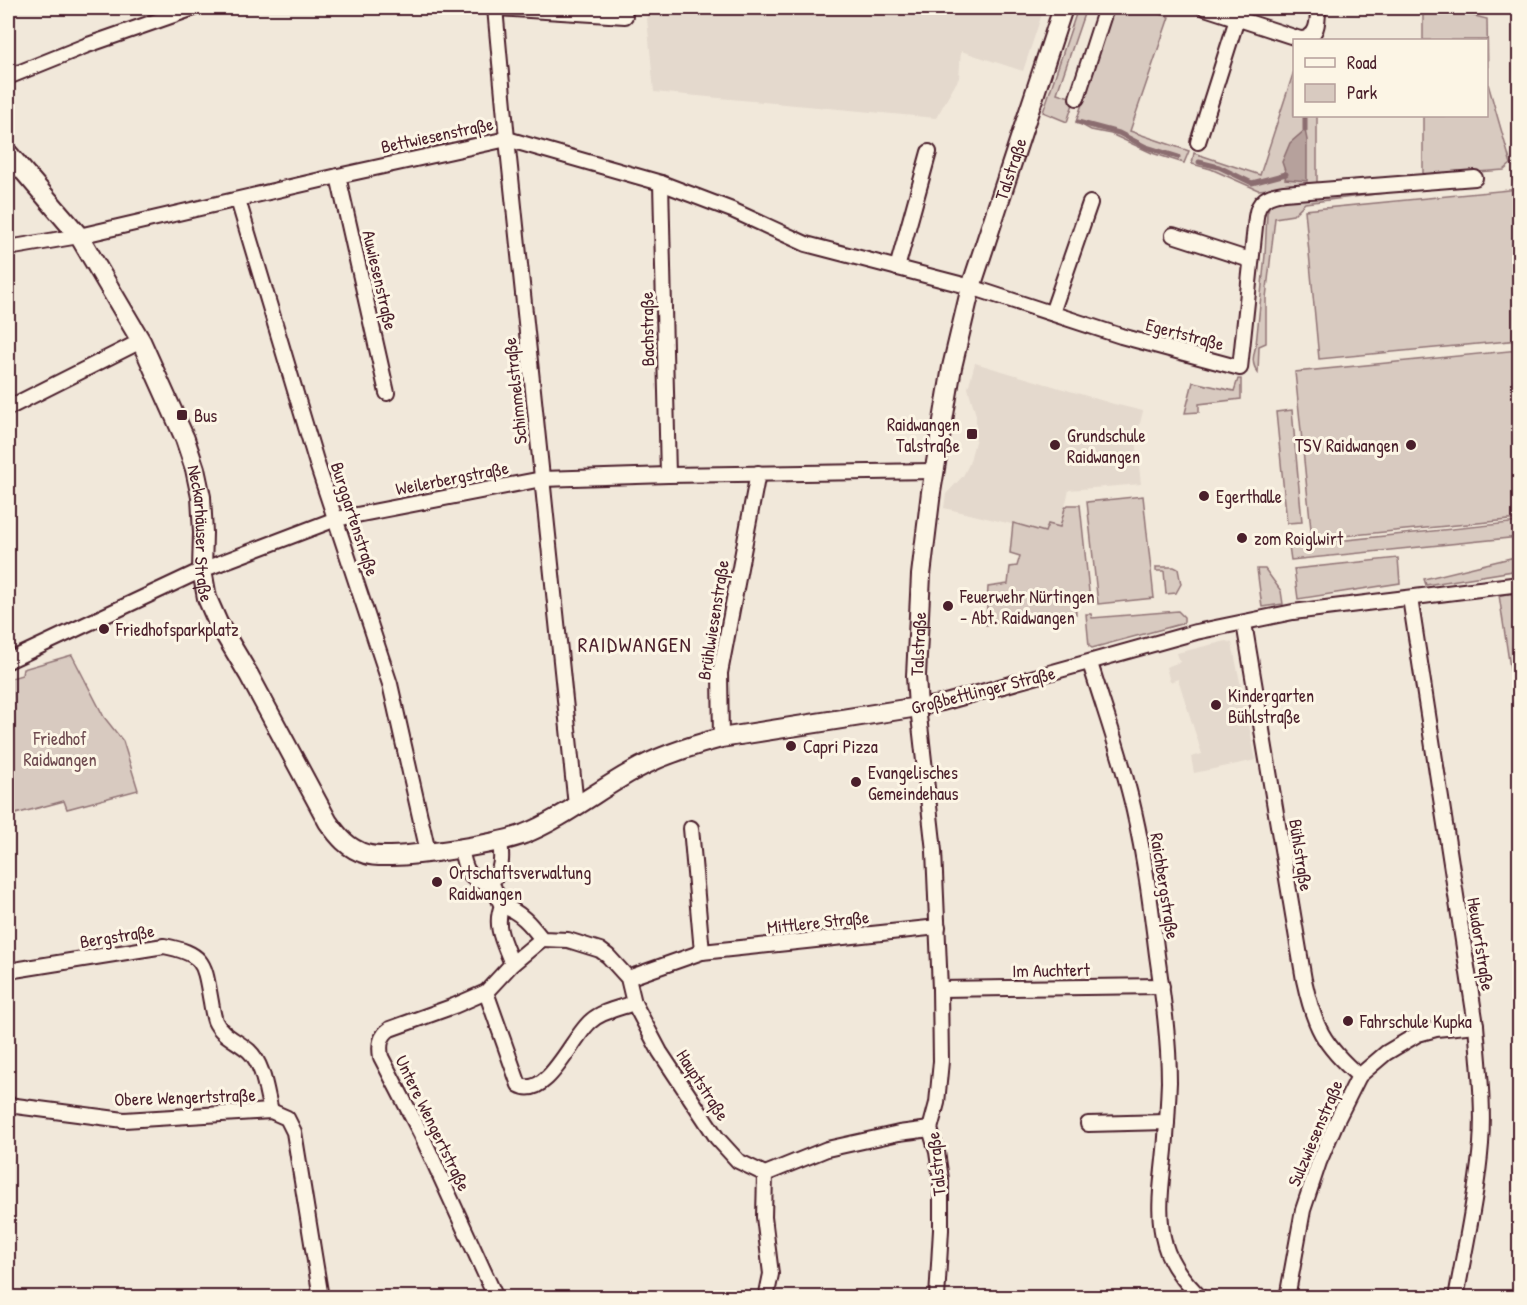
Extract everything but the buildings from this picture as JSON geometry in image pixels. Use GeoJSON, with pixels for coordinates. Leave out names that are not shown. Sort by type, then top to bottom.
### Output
{"type":"FeatureCollection","features":[{"type":"Feature","properties":{"kind":"street"},"geometry":{"type":"LineString","coordinates":[[8,77],[85,46],[194,8]]}},
{"type":"Feature","properties":{"kind":"street","name":"Schimmelstraße"},"geometry":{"type":"LineString","coordinates":[[576,806],[507,139],[496,8],[625,16]]}},
{"type":"Feature","properties":{"kind":"street","name":"Talstraße"},"geometry":{"type":"LineString","coordinates":[[938,1298],[941,1179],[937,1152],[930,1129],[937,1103],[941,1061],[940,989],[934,851],[916,676],[921,575],[934,471],[952,367],[971,287],[1062,8]]}},
{"type":"Feature","properties":{"kind":"street"},"geometry":{"type":"LineString","coordinates":[[1077,98],[1106,8]]}},
{"type":"Feature","properties":{"kind":"street"},"geometry":{"type":"LineString","coordinates":[[1205,8],[1300,39],[1306,39],[1316,29],[1318,8]]}},
{"type":"Feature","properties":{"kind":"street"},"geometry":{"type":"LineString","coordinates":[[1198,142],[1237,19]]}},
{"type":"Feature","properties":{"kind":"street","name":"Bettwiesenstraße"},"geometry":{"type":"LineString","coordinates":[[8,248],[79,236],[507,139],[661,183],[732,210],[806,244],[971,287]]}},
{"type":"Feature","properties":{"kind":"street"},"geometry":{"type":"LineString","coordinates":[[897,268],[929,152]]}},
{"type":"Feature","properties":{"kind":"street","name":"Neckarhäuser Straße"},"geometry":{"type":"LineString","coordinates":[[8,153],[79,236],[141,341],[185,439],[195,470],[201,497],[202,570],[207,597],[218,623],[249,675],[327,822],[341,839],[352,848],[367,855],[391,857],[428,852]]}},
{"type":"Feature","properties":{"kind":"street","name":"Auwiesenstraße"},"geometry":{"type":"LineString","coordinates":[[338,176],[387,393]]}},
{"type":"Feature","properties":{"kind":"street","name":"Egertstraße"},"geometry":{"type":"LineString","coordinates":[[971,287],[1121,336],[1240,368],[1250,260],[1257,209],[1262,200],[1271,195],[1475,178]]}},
{"type":"Feature","properties":{"kind":"street","name":"Bachstraße"},"geometry":{"type":"LineString","coordinates":[[661,183],[668,475]]}},
{"type":"Feature","properties":{"kind":"street","name":"Burggartenstraße"},"geometry":{"type":"LineString","coordinates":[[238,200],[317,464],[390,684],[428,852]]}},
{"type":"Feature","properties":{"kind":"street"},"geometry":{"type":"LineString","coordinates":[[1052,313],[1090,203]]}},
{"type":"Feature","properties":{"kind":"street"},"geometry":{"type":"LineString","coordinates":[[1173,235],[1250,260]]}},
{"type":"Feature","properties":{"kind":"street"},"geometry":{"type":"LineString","coordinates":[[8,408],[141,341]]}},
{"type":"Feature","properties":{"kind":"street","name":"Weilerbergstraße"},"geometry":{"type":"LineString","coordinates":[[8,661],[202,570],[336,519],[542,479],[934,471]]}},
{"type":"Feature","properties":{"kind":"street","name":"Brühlwiesenstraße"},"geometry":{"type":"LineString","coordinates":[[721,738],[720,673],[758,473]]}},
{"type":"Feature","properties":{"kind":"street","name":"Großbettlinger Straße"},"geometry":{"type":"LineString","coordinates":[[428,852],[500,841],[525,834],[644,766],[693,745],[721,738],[942,703],[1196,632],[1293,612],[1520,584]]}},
{"type":"Feature","properties":{"kind":"street","name":"Heudorfstraße"},"geometry":{"type":"LineString","coordinates":[[1410,598],[1476,1025],[1480,1081],[1481,1143],[1456,1298]]}},
{"type":"Feature","properties":{"kind":"street","name":"Bühlstraße"},"geometry":{"type":"LineString","coordinates":[[1244,623],[1304,981],[1312,1015],[1324,1039],[1340,1059],[1359,1076]]}},
{"type":"Feature","properties":{"kind":"street","name":"Raichbergstraße"},"geometry":{"type":"LineString","coordinates":[[1090,663],[1134,810],[1162,986],[1168,1070],[1167,1122],[1160,1211],[1165,1246],[1181,1275],[1201,1298]]}},
{"type":"Feature","properties":{"kind":"street"},"geometry":{"type":"LineString","coordinates":[[691,828],[702,952]]}},
{"type":"Feature","properties":{"kind":"street"},"geometry":{"type":"LineString","coordinates":[[490,882],[499,871],[501,864],[500,841]]}},
{"type":"Feature","properties":{"kind":"street"},"geometry":{"type":"LineString","coordinates":[[460,848],[470,876],[479,882],[490,882]]}},
{"type":"Feature","properties":{"kind":"street"},"geometry":{"type":"LineString","coordinates":[[490,882],[502,906],[515,911],[542,939]]}},
{"type":"Feature","properties":{"kind":"street"},"geometry":{"type":"LineString","coordinates":[[502,906],[497,923],[512,964]]}},
{"type":"Feature","properties":{"kind":"street","name":"Mittlere Straße"},"geometry":{"type":"LineString","coordinates":[[627,978],[702,952],[938,927]]}},
{"type":"Feature","properties":{"kind":"street","name":"Untere Wengertstraße"},"geometry":{"type":"LineString","coordinates":[[496,1298],[421,1134],[381,1057],[379,1046],[385,1032],[390,1029],[486,992],[512,964],[542,939]]}},
{"type":"Feature","properties":{"kind":"street","name":"Hauptstraße"},"geometry":{"type":"LineString","coordinates":[[542,939],[568,940],[600,950],[627,978],[634,1003],[660,1052],[717,1138],[738,1161],[765,1174]]}},
{"type":"Feature","properties":{"kind":"street","name":"Bergstraße"},"geometry":{"type":"LineString","coordinates":[[8,971],[164,946],[184,950],[197,957],[206,972],[215,1020],[223,1032],[250,1052],[258,1063],[271,1111]]}},
{"type":"Feature","properties":{"kind":"street","name":"Im Auchtert"},"geometry":{"type":"LineString","coordinates":[[940,989],[1162,986]]}},
{"type":"Feature","properties":{"kind":"street"},"geometry":{"type":"LineString","coordinates":[[486,992],[519,1085],[525,1089],[532,1088],[552,1073],[585,1025],[593,1018],[634,1003]]}},
{"type":"Feature","properties":{"kind":"street","name":"Sulzwiesenstraße"},"geometry":{"type":"LineString","coordinates":[[1287,1298],[1303,1210],[1323,1152],[1359,1076],[1386,1053],[1418,1034],[1436,1029],[1476,1025]]}},
{"type":"Feature","properties":{"kind":"street","name":"Obere Wengertstraße"},"geometry":{"type":"LineString","coordinates":[[8,1105],[124,1120],[271,1111],[287,1118],[294,1132],[321,1298]]}},
{"type":"Feature","properties":{"kind":"street"},"geometry":{"type":"LineString","coordinates":[[1088,1124],[1167,1122]]}},
{"type":"Feature","properties":{"kind":"street"},"geometry":{"type":"LineString","coordinates":[[766,1298],[771,1274],[765,1217],[765,1174],[827,1149],[898,1133],[930,1129]]}},
{"type":"Feature","properties":{"kind":"shaded area"},"geometry":{"type":"Polygon","coordinates":[[[646,8],[1044,8],[1023,71],[961,51],[959,78],[936,118],[654,92],[646,8]]]}},
{"type":"Feature","properties":{"kind":"shaded area"},"geometry":{"type":"Polygon","coordinates":[[[1305,130],[1307,181],[1285,179],[1286,174],[1282,162],[1290,143],[1305,130]]]}},
{"type":"Feature","properties":{"kind":"shaded area","name":"Grundschule Raidwangen"},"geometry":{"type":"Polygon","coordinates":[[[975,363],[1143,411],[1136,439],[1141,484],[1069,490],[1060,527],[1045,532],[944,508],[946,494],[963,476],[969,464],[976,438],[976,415],[968,388],[975,363]]]}},
{"type":"Feature","properties":{"kind":"shaded area","name":"Kindergarten Bühlstraße"},"geometry":{"type":"Polygon","coordinates":[[[1226,641],[1232,643],[1256,760],[1194,773],[1191,757],[1202,754],[1178,679],[1170,682],[1166,667],[1180,662],[1177,653],[1226,641]]]}},
{"type":"Feature","properties":{"kind":"green space"},"geometry":{"type":"Polygon","coordinates":[[[1078,8],[1086,8],[1057,93],[1073,98],[1067,122],[1043,112],[1078,8]]]}},
{"type":"Feature","properties":{"kind":"green space"},"geometry":{"type":"Polygon","coordinates":[[[1114,8],[1142,8],[1169,17],[1130,131],[1189,151],[1184,163],[1152,153],[1111,134],[1091,130],[1076,122],[1114,8]]]}},
{"type":"Feature","properties":{"kind":"green space"},"geometry":{"type":"Polygon","coordinates":[[[1423,8],[1454,8],[1454,11],[1487,19],[1487,39],[1423,39],[1423,8]]]}},
{"type":"Feature","properties":{"kind":"green space"},"geometry":{"type":"Polygon","coordinates":[[[1293,74],[1293,117],[1317,117],[1317,183],[1315,185],[1258,190],[1211,169],[1192,164],[1194,153],[1260,175],[1293,74]]]}},
{"type":"Feature","properties":{"kind":"green space"},"geometry":{"type":"Polygon","coordinates":[[[1488,84],[1511,164],[1504,170],[1423,176],[1423,117],[1488,117],[1488,84]]]}},
{"type":"Feature","properties":{"kind":"green space"},"geometry":{"type":"Polygon","coordinates":[[[1519,189],[1519,340],[1319,359],[1305,210],[1519,189]]]}},
{"type":"Feature","properties":{"kind":"green space"},"geometry":{"type":"Polygon","coordinates":[[[1390,190],[1384,193],[1305,203],[1293,215],[1275,218],[1266,298],[1266,343],[1259,346],[1258,373],[1254,366],[1253,356],[1265,255],[1267,213],[1270,204],[1284,198],[1390,190]]]}},
{"type":"Feature","properties":{"kind":"green space","name":"TSV Raidwangen"},"geometry":{"type":"Polygon","coordinates":[[[1519,350],[1519,519],[1312,539],[1295,372],[1519,350]]]}},
{"type":"Feature","properties":{"kind":"green space"},"geometry":{"type":"Polygon","coordinates":[[[1238,379],[1241,379],[1241,399],[1199,404],[1199,412],[1185,413],[1193,382],[1234,391],[1238,379]]]}},
{"type":"Feature","properties":{"kind":"green space"},"geometry":{"type":"Polygon","coordinates":[[[1292,410],[1302,522],[1287,523],[1276,412],[1292,410]]]}},
{"type":"Feature","properties":{"kind":"green space"},"geometry":{"type":"Polygon","coordinates":[[[1143,496],[1154,598],[1098,604],[1087,502],[1143,496]]]}},
{"type":"Feature","properties":{"kind":"green space"},"geometry":{"type":"Polygon","coordinates":[[[1068,505],[1080,505],[1090,601],[1075,602],[1076,614],[986,625],[988,587],[1008,584],[1010,567],[1017,566],[1020,556],[1010,553],[1013,523],[1045,532],[1048,524],[1060,527],[1068,505]]]}},
{"type":"Feature","properties":{"kind":"green space"},"geometry":{"type":"Polygon","coordinates":[[[1519,522],[1519,537],[1291,560],[1289,546],[1519,522]]]}},
{"type":"Feature","properties":{"kind":"green space"},"geometry":{"type":"Polygon","coordinates":[[[1519,556],[1519,570],[1426,585],[1424,579],[1519,556]]]}},
{"type":"Feature","properties":{"kind":"green space"},"geometry":{"type":"Polygon","coordinates":[[[1398,558],[1400,583],[1298,599],[1294,569],[1398,558]]]}},
{"type":"Feature","properties":{"kind":"green space"},"geometry":{"type":"Polygon","coordinates":[[[1156,567],[1178,569],[1181,584],[1176,593],[1166,594],[1164,571],[1156,571],[1156,567]]]}},
{"type":"Feature","properties":{"kind":"green space"},"geometry":{"type":"Polygon","coordinates":[[[1257,569],[1265,569],[1281,591],[1283,604],[1262,607],[1257,569]]]}},
{"type":"Feature","properties":{"kind":"green space"},"geometry":{"type":"Polygon","coordinates":[[[1520,593],[1519,728],[1499,595],[1520,593]]]}},
{"type":"Feature","properties":{"kind":"green space"},"geometry":{"type":"Polygon","coordinates":[[[1178,611],[1184,617],[1184,622],[1181,624],[1092,648],[1089,646],[1086,614],[1091,614],[1092,618],[1178,611]]]}},
{"type":"Feature","properties":{"kind":"green space","name":"Friedhof Raidwangen"},"geometry":{"type":"Polygon","coordinates":[[[72,655],[104,717],[123,741],[138,790],[67,809],[64,801],[8,816],[8,679],[22,675],[23,669],[72,655]]]}},
{"type":"Feature","properties":{"kind":"waterway"},"geometry":{"type":"LineString","coordinates":[[1305,117],[1305,130]]}},
{"type":"Feature","properties":{"kind":"waterway"},"geometry":{"type":"LineString","coordinates":[[1078,122],[1119,133],[1146,147],[1178,157]]}},
{"type":"Feature","properties":{"kind":"waterway"},"geometry":{"type":"LineString","coordinates":[[1199,162],[1219,167],[1252,183],[1286,174]]}},
{"type":"Feature","properties":{"kind":"place","name":"Bus"},"geometry":{"type":"Point","coordinates":[182,415]}},
{"type":"Feature","properties":{"kind":"place","name":"Raidwangen Talstraße"},"geometry":{"type":"Point","coordinates":[972,434]}},
{"type":"Feature","properties":{"kind":"place","name":"Grundschule Raidwangen"},"geometry":{"type":"Point","coordinates":[1055,445]}},
{"type":"Feature","properties":{"kind":"place","name":"TSV Raidwangen"},"geometry":{"type":"Point","coordinates":[1411,445]}},
{"type":"Feature","properties":{"kind":"place","name":"Egerthalle"},"geometry":{"type":"Point","coordinates":[1204,496]}},
{"type":"Feature","properties":{"kind":"place","name":"zom Roiglwirt"},"geometry":{"type":"Point","coordinates":[1242,538]}},
{"type":"Feature","properties":{"kind":"place","name":"Feuerwehr Nürtingen - Abt. Raidwangen"},"geometry":{"type":"Point","coordinates":[948,606]}},
{"type":"Feature","properties":{"kind":"place","name":"Friedhofsparkplatz"},"geometry":{"type":"Point","coordinates":[104,629]}},
{"type":"Feature","properties":{"kind":"place","name":"Kindergarten Bühlstraße"},"geometry":{"type":"Point","coordinates":[1216,705]}},
{"type":"Feature","properties":{"kind":"place","name":"Capri Pizza"},"geometry":{"type":"Point","coordinates":[791,746]}},
{"type":"Feature","properties":{"kind":"place","name":"Evangelisches Gemeindehaus"},"geometry":{"type":"Point","coordinates":[856,782]}},
{"type":"Feature","properties":{"kind":"place","name":"Ortschaftsverwaltung Raidwangen"},"geometry":{"type":"Point","coordinates":[437,882]}},
{"type":"Feature","properties":{"kind":"place","name":"Fahrschule Kupka"},"geometry":{"type":"Point","coordinates":[1348,1021]}},
{"type":"Feature","properties":{"kind":"district","name":"RAIDWANGEN"},"geometry":{"type":"Point","coordinates":[635,644]}}]}
